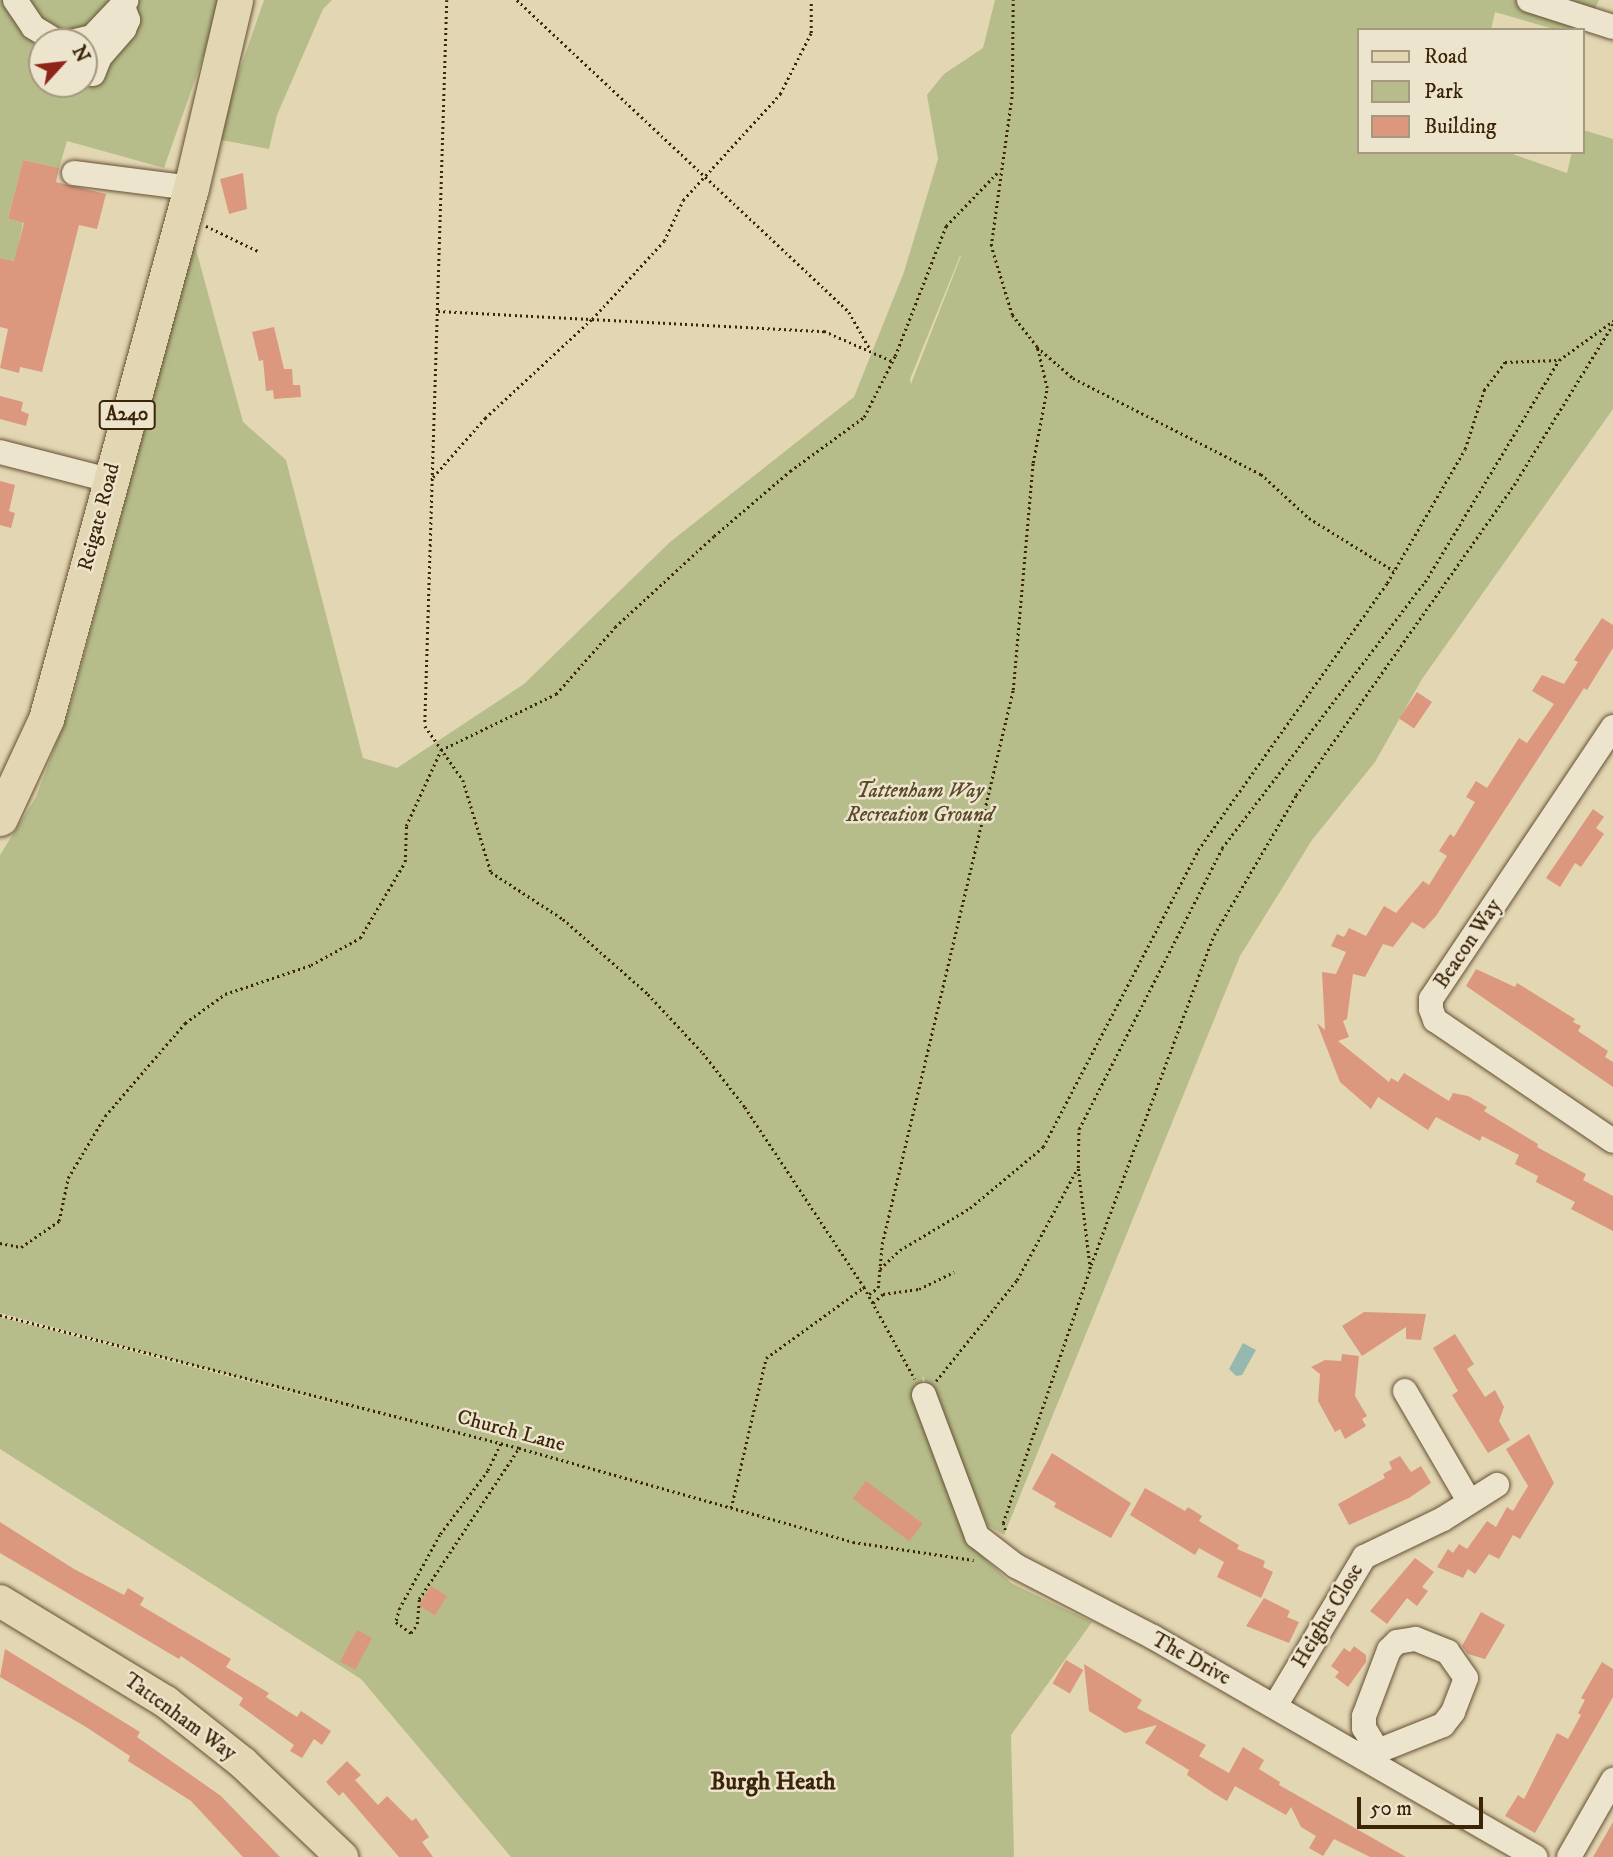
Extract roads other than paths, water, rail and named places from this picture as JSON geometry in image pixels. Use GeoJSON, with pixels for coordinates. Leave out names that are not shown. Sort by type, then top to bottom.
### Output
{"type":"FeatureCollection","features":[{"type":"Feature","properties":{"kind":"highway","name":"Reigate Road"},"geometry":{"type":"LineString","coordinates":[[0,818],[46,719],[109,480],[191,188],[236,2]]}},
{"type":"Feature","properties":{"kind":"main road","name":"Tattenham Way"},"geometry":{"type":"LineString","coordinates":[[0,1601],[166,1702],[243,1763],[342,1857]]}},
{"type":"Feature","properties":{"kind":"street"},"geometry":{"type":"LineString","coordinates":[[15,0],[35,28]]}},
{"type":"Feature","properties":{"kind":"street"},"geometry":{"type":"LineString","coordinates":[[1543,2],[1609,32]]}},
{"type":"Feature","properties":{"kind":"street"},"geometry":{"type":"LineString","coordinates":[[98,31],[124,3]]}},
{"type":"Feature","properties":{"kind":"street"},"geometry":{"type":"LineString","coordinates":[[98,62],[128,20],[124,3]]}},
{"type":"Feature","properties":{"kind":"street"},"geometry":{"type":"LineString","coordinates":[[74,173],[191,188]]}},
{"type":"Feature","properties":{"kind":"street"},"geometry":{"type":"LineString","coordinates":[[0,452],[109,480]]}},
{"type":"Feature","properties":{"kind":"street","name":"Beacon Way"},"geometry":{"type":"LineString","coordinates":[[1613,727],[1432,999],[1431,1009],[1435,1020],[1613,1141]]}},
{"type":"Feature","properties":{"kind":"street"},"geometry":{"type":"LineString","coordinates":[[1403,1388],[1469,1501]]}},
{"type":"Feature","properties":{"kind":"street","name":"The Drive"},"geometry":{"type":"LineString","coordinates":[[924,1395],[977,1536],[1016,1566],[1275,1706],[1375,1756],[1535,1857]]}},
{"type":"Feature","properties":{"kind":"street","name":"Heights Close"},"geometry":{"type":"LineString","coordinates":[[1275,1706],[1363,1557],[1497,1485]]}},
{"type":"Feature","properties":{"kind":"street"},"geometry":{"type":"LineString","coordinates":[[1404,1639],[1415,1639],[1448,1652],[1466,1678],[1453,1712],[1443,1725],[1375,1756],[1364,1728],[1364,1716],[1390,1650],[1404,1639]]}},
{"type":"Feature","properties":{"kind":"street"},"geometry":{"type":"LineString","coordinates":[[1569,1857],[1613,1780]]}},
{"type":"Feature","properties":{"kind":"water"},"geometry":{"type":"Polygon","coordinates":[[[1243,1343],[1256,1350],[1242,1375],[1236,1376],[1229,1369],[1243,1343]]]}},
{"type":"Feature","properties":{"kind":"district","name":"Burgh Heath"},"geometry":{"type":"Point","coordinates":[773,1783]}},
{"type":"Feature","properties":{"kind":"park label","name":"Tattenham Way Recreation Ground"},"geometry":{"type":"Point","coordinates":[920,803]}}]}
